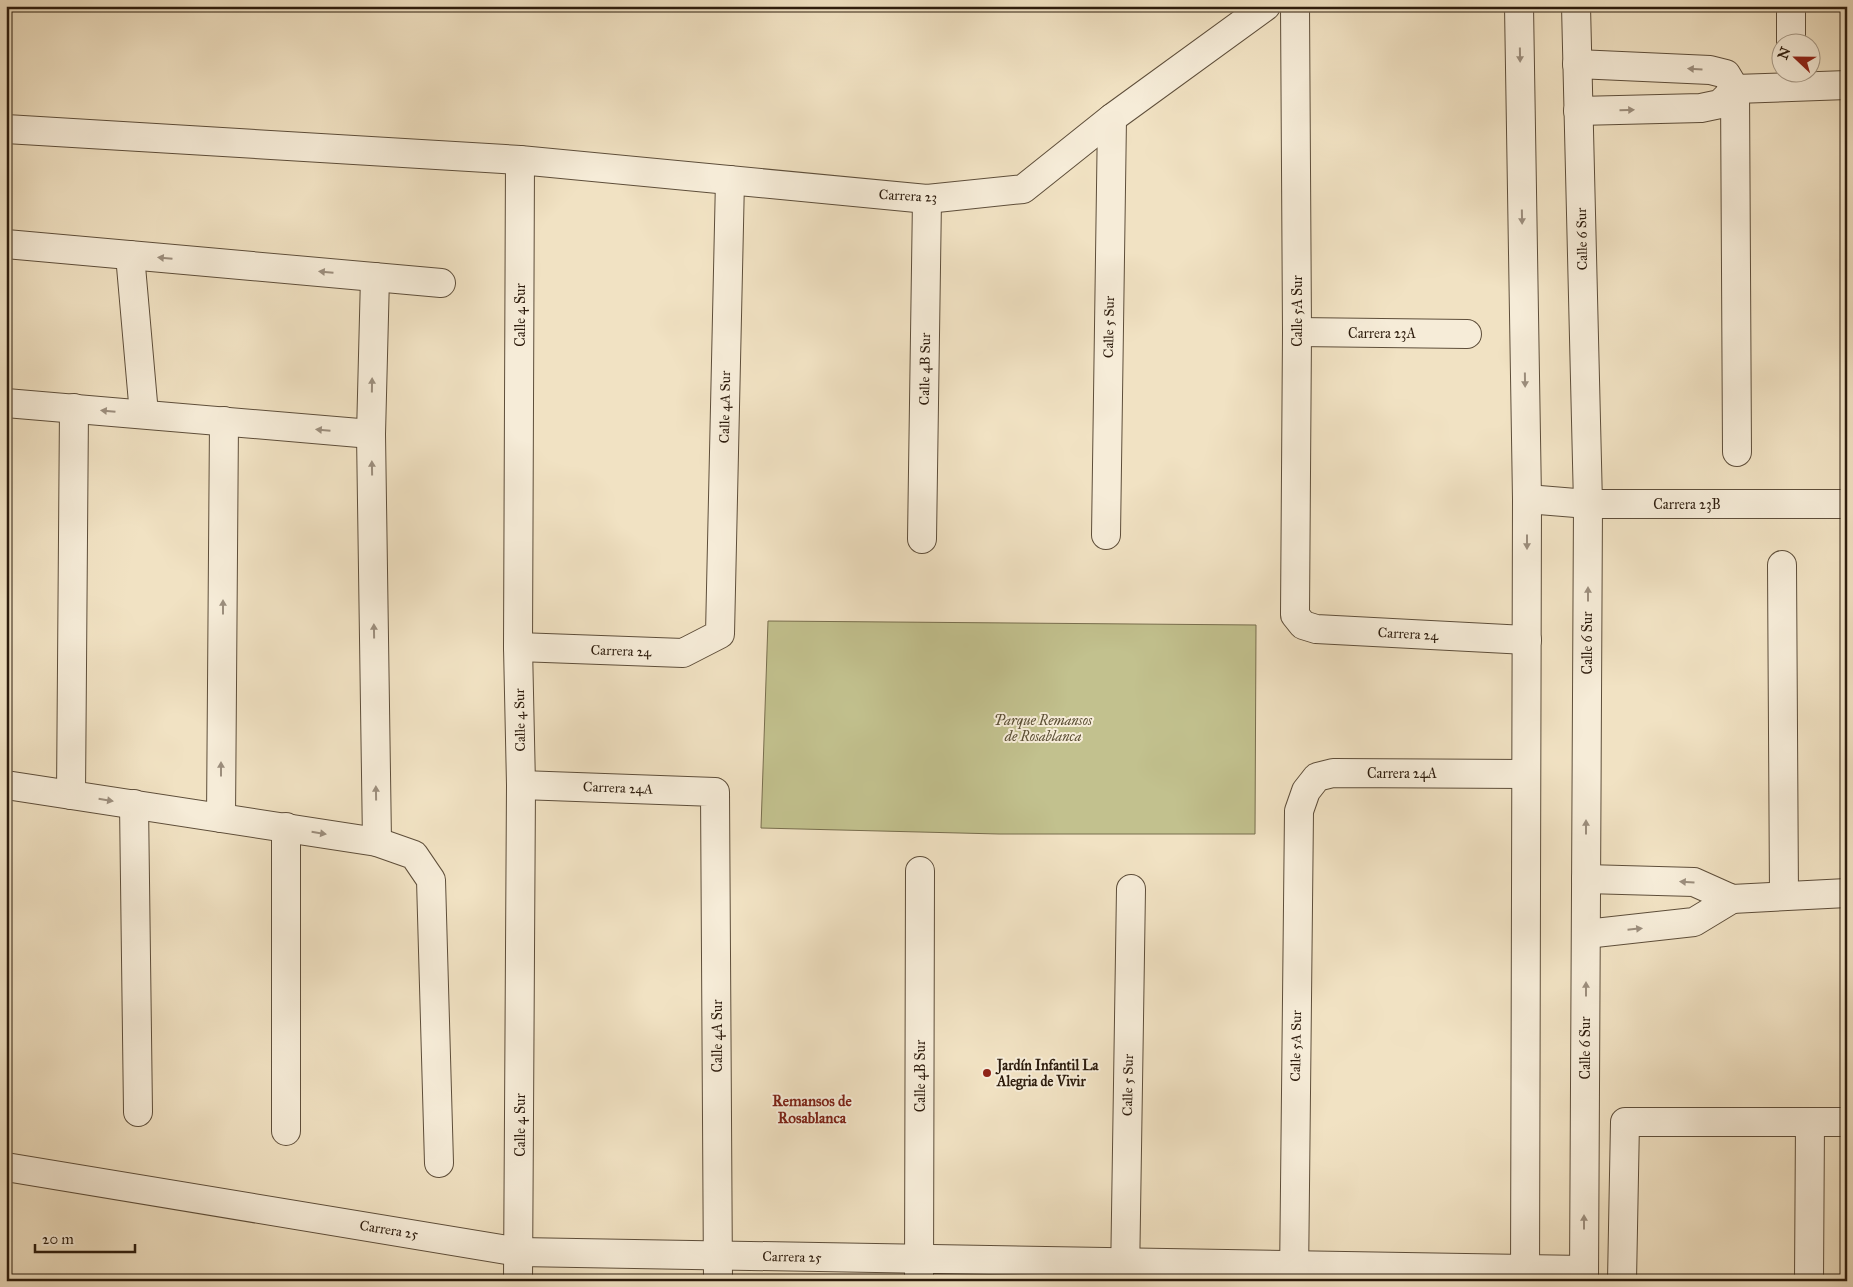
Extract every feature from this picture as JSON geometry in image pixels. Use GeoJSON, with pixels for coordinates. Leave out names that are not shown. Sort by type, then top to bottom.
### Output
{"type":"FeatureCollection","features":[{"type":"Feature","properties":{"kind":"street","name":"Carrera 23"},"geometry":{"type":"LineString","coordinates":[[6,129],[520,160],[927,199],[1023,190],[1112,118],[1266,6]]}},
{"type":"Feature","properties":{"kind":"street","name":"Calle 5A Sur"},"geometry":{"type":"LineString","coordinates":[[1295,6],[1297,332],[1295,615]]}},
{"type":"Feature","properties":{"kind":"street"},"geometry":{"type":"LineString","coordinates":[[1519,6],[1527,499],[1525,1275]]}},
{"type":"Feature","properties":{"kind":"street","name":"Calle 6 Sur"},"geometry":{"type":"LineString","coordinates":[[1576,6],[1588,504],[1584,1276]]}},
{"type":"Feature","properties":{"kind":"street"},"geometry":{"type":"LineString","coordinates":[[1791,6],[1791,32]]}},
{"type":"Feature","properties":{"kind":"street"},"geometry":{"type":"LineString","coordinates":[[1577,64],[1710,70],[1726,74],[1735,89],[1737,452]]}},
{"type":"Feature","properties":{"kind":"street"},"geometry":{"type":"LineString","coordinates":[[1578,111],[1701,108],[1720,104],[1735,89],[1774,82]]}},
{"type":"Feature","properties":{"kind":"street"},"geometry":{"type":"LineString","coordinates":[[1819,82],[1847,85]]}},
{"type":"Feature","properties":{"kind":"street","name":"Calle 5 Sur"},"geometry":{"type":"LineString","coordinates":[[1106,535],[1112,118]]}},
{"type":"Feature","properties":{"kind":"street","name":"Calle 4 Sur"},"geometry":{"type":"LineString","coordinates":[[518,1281],[521,785],[518,647],[520,160]]}},
{"type":"Feature","properties":{"kind":"street","name":"Calle 4A Sur"},"geometry":{"type":"LineString","coordinates":[[720,634],[730,180]]}},
{"type":"Feature","properties":{"kind":"street","name":"Calle 4B Sur"},"geometry":{"type":"LineString","coordinates":[[922,539],[927,199]]}},
{"type":"Feature","properties":{"kind":"street"},"geometry":{"type":"LineString","coordinates":[[6,244],[441,283]]}},
{"type":"Feature","properties":{"kind":"street"},"geometry":{"type":"LineString","coordinates":[[130,255],[144,414]]}},
{"type":"Feature","properties":{"kind":"street"},"geometry":{"type":"LineString","coordinates":[[375,277],[371,434],[377,842]]}},
{"type":"Feature","properties":{"kind":"street","name":"Carrera 23A"},"geometry":{"type":"LineString","coordinates":[[1297,332],[1467,334]]}},
{"type":"Feature","properties":{"kind":"street"},"geometry":{"type":"LineString","coordinates":[[6,402],[371,434]]}},
{"type":"Feature","properties":{"kind":"street"},"geometry":{"type":"LineString","coordinates":[[71,795],[74,408]]}},
{"type":"Feature","properties":{"kind":"street"},"geometry":{"type":"LineString","coordinates":[[221,818],[224,421]]}},
{"type":"Feature","properties":{"kind":"street","name":"Carrera 23B"},"geometry":{"type":"LineString","coordinates":[[1527,499],[1588,504],[1847,504]]}},
{"type":"Feature","properties":{"kind":"street"},"geometry":{"type":"LineString","coordinates":[[1782,565],[1784,896]]}},
{"type":"Feature","properties":{"kind":"street","name":"Carrera 24"},"geometry":{"type":"LineString","coordinates":[[1295,615],[1303,625],[1316,629],[1527,640]]}},
{"type":"Feature","properties":{"kind":"street","name":"Carrera 24"},"geometry":{"type":"LineString","coordinates":[[518,647],[683,653],[720,634]]}},
{"type":"Feature","properties":{"kind":"street","name":"Carrera 24A"},"geometry":{"type":"LineString","coordinates":[[1299,811],[1306,791],[1317,777],[1333,773],[1526,774]]}},
{"type":"Feature","properties":{"kind":"street"},"geometry":{"type":"LineString","coordinates":[[6,785],[377,842],[414,855],[431,880],[439,1163]]}},
{"type":"Feature","properties":{"kind":"street","name":"Carrera 24A"},"geometry":{"type":"LineString","coordinates":[[521,785],[715,792]]}},
{"type":"Feature","properties":{"kind":"street","name":"Calle 4A Sur"},"geometry":{"type":"LineString","coordinates":[[715,792],[718,1268]]}},
{"type":"Feature","properties":{"kind":"street"},"geometry":{"type":"LineString","coordinates":[[134,804],[138,1112]]}},
{"type":"Feature","properties":{"kind":"street","name":"Calle 5A Sur"},"geometry":{"type":"LineString","coordinates":[[1294,1273],[1299,811]]}},
{"type":"Feature","properties":{"kind":"street"},"geometry":{"type":"LineString","coordinates":[[286,828],[286,1131]]}},
{"type":"Feature","properties":{"kind":"street","name":"Calle 4B Sur"},"geometry":{"type":"LineString","coordinates":[[919,1270],[920,871]]}},
{"type":"Feature","properties":{"kind":"street"},"geometry":{"type":"LineString","coordinates":[[1586,879],[1694,882],[1732,899],[1847,893]]}},
{"type":"Feature","properties":{"kind":"street","name":"Calle 5 Sur"},"geometry":{"type":"LineString","coordinates":[[1125,1271],[1131,889]]}},
{"type":"Feature","properties":{"kind":"street"},"geometry":{"type":"LineString","coordinates":[[1586,934],[1694,922],[1732,899]]}},
{"type":"Feature","properties":{"kind":"street"},"geometry":{"type":"LineString","coordinates":[[1622,1281],[1625,1122],[1847,1122]]}},
{"type":"Feature","properties":{"kind":"street"},"geometry":{"type":"LineString","coordinates":[[1809,1281],[1810,1122]]}},
{"type":"Feature","properties":{"kind":"street","name":"Carrera 25"},"geometry":{"type":"LineString","coordinates":[[6,1167],[519,1252],[718,1268],[1584,1276]]}},
{"type":"Feature","properties":{"kind":"green space","name":"Parque Remansos de Rosablanca"},"geometry":{"type":"Polygon","coordinates":[[[768,621],[1256,625],[1255,834],[999,834],[761,828],[768,621]]]}},
{"type":"Feature","properties":{"kind":"place","name":"Jardín Infantil La Alegria de Vivir"},"geometry":{"type":"Point","coordinates":[987,1073]}},
{"type":"Feature","properties":{"kind":"district","name":"Remansos de Rosablanca"},"geometry":{"type":"Point","coordinates":[812,1110]}}]}
